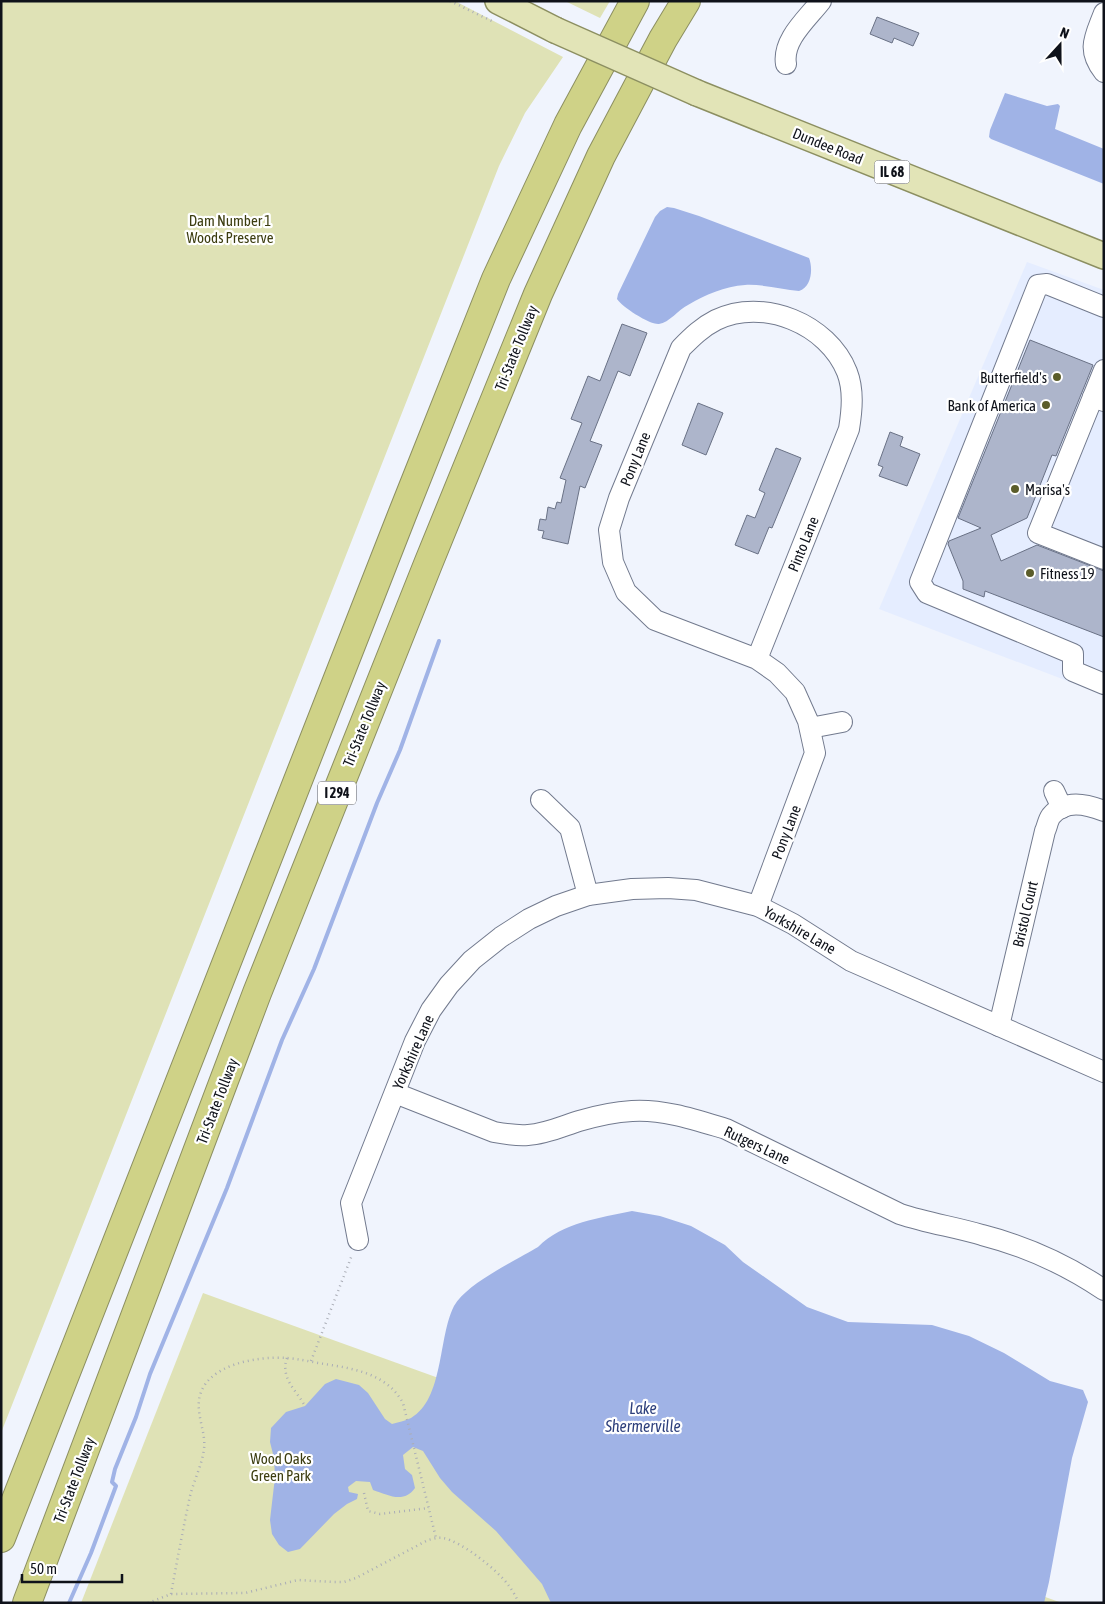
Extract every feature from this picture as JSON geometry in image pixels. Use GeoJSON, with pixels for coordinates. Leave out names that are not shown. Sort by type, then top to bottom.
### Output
{"type":"FeatureCollection","features":[{"type":"Feature","properties":{"kind":"highway","name":"I 294"},"geometry":{"type":"LineString","coordinates":[[1,1538],[496,279],[568,124],[635,1]]}},
{"type":"Feature","properties":{"kind":"highway","name":"Tri-State Tollway"},"geometry":{"type":"LineString","coordinates":[[27,1603],[257,993],[538,294],[601,156],[663,39],[686,1]]}},
{"type":"Feature","properties":{"kind":"main road","name":"Dundee Road"},"geometry":{"type":"LineString","coordinates":[[498,1],[555,30],[697,94],[1104,256]]}},
{"type":"Feature","properties":{"kind":"street"},"geometry":{"type":"LineString","coordinates":[[786,64],[785,56],[791,38],[821,1]]}},
{"type":"Feature","properties":{"kind":"street"},"geometry":{"type":"LineString","coordinates":[[1100,67],[1093,42],[1104,13]]}},
{"type":"Feature","properties":{"kind":"street"},"geometry":{"type":"LineString","coordinates":[[1104,307],[1047,284],[1038,285],[920,582],[927,593],[1073,654],[1073,671],[1104,684]]}},
{"type":"Feature","properties":{"kind":"street","name":"Pony Lane"},"geometry":{"type":"LineString","coordinates":[[758,906],[815,753],[810,728],[795,692],[777,673],[757,659],[655,620],[626,592],[613,562],[609,530],[636,455],[681,348],[697,332],[718,319],[745,312],[774,312],[805,325],[830,344],[847,372],[853,400],[849,429]]}},
{"type":"Feature","properties":{"kind":"street"},"geometry":{"type":"LineString","coordinates":[[1104,370],[1099,399],[1038,533],[1104,559]]}},
{"type":"Feature","properties":{"kind":"street","name":"Pinto Lane"},"geometry":{"type":"LineString","coordinates":[[757,659],[849,429]]}},
{"type":"Feature","properties":{"kind":"street"},"geometry":{"type":"LineString","coordinates":[[810,728],[842,722]]}},
{"type":"Feature","properties":{"kind":"street"},"geometry":{"type":"LineString","coordinates":[[541,800],[570,828],[588,895]]}},
{"type":"Feature","properties":{"kind":"street","name":"Bristol Court"},"geometry":{"type":"LineString","coordinates":[[999,1026],[1050,816],[1058,800],[1091,806],[1104,811]]}},
{"type":"Feature","properties":{"kind":"street","name":"Yorkshire Lane"},"geometry":{"type":"LineString","coordinates":[[358,1240],[351,1202],[415,1041],[431,1010],[449,985],[472,960],[501,937],[529,919],[556,906],[588,895],[632,889],[668,888],[696,890],[758,906],[793,924],[851,960],[1104,1072]]}},
{"type":"Feature","properties":{"kind":"street","name":"Rutgers Lane"},"geometry":{"type":"LineString","coordinates":[[395,1093],[494,1132],[510,1135],[529,1135],[547,1132],[581,1120],[633,1111],[657,1112],[703,1122],[726,1129],[900,1214],[1014,1244],[1056,1262],[1104,1290]]}},
{"type":"Feature","properties":{"kind":"path"},"geometry":{"type":"LineString","coordinates":[[311,1361],[358,1240]]}},
{"type":"Feature","properties":{"kind":"path"},"geometry":{"type":"LineString","coordinates":[[170,1594],[190,1496],[205,1447],[199,1411],[199,1398],[202,1388],[208,1379],[218,1372],[238,1364],[267,1358],[287,1358],[351,1368],[381,1380],[398,1394],[403,1404],[416,1453],[436,1538]]}},
{"type":"Feature","properties":{"kind":"path"},"geometry":{"type":"LineString","coordinates":[[287,1358],[285,1365],[286,1376],[305,1406]]}},
{"type":"Feature","properties":{"kind":"path"},"geometry":{"type":"LineString","coordinates":[[364,1493],[368,1511],[380,1514],[428,1508]]}},
{"type":"Feature","properties":{"kind":"path"},"geometry":{"type":"LineString","coordinates":[[148,1603],[170,1594],[245,1593],[298,1580],[344,1582],[356,1578],[428,1540],[436,1538],[452,1540],[496,1571],[509,1585],[519,1603]]}},
{"type":"Feature","properties":{"kind":"shaded area"},"geometry":{"type":"Polygon","coordinates":[[[1027,262],[1104,290],[1104,695],[879,609],[1027,262]]]}},
{"type":"Feature","properties":{"kind":"green space","name":"Dam Number 1 Woods Preserve"},"geometry":{"type":"Polygon","coordinates":[[[1,1],[455,1],[563,57],[525,113],[499,166],[1,1433],[1,1]]]}},
{"type":"Feature","properties":{"kind":"green space"},"geometry":{"type":"Polygon","coordinates":[[[565,1],[610,1],[600,18],[565,1]]]}},
{"type":"Feature","properties":{"kind":"green space","name":"Wood Oaks Green Park"},"geometry":{"type":"Polygon","coordinates":[[[203,1293],[1062,1603],[81,1603],[203,1293]]]}},
{"type":"Feature","properties":{"kind":"water"},"geometry":{"type":"Polygon","coordinates":[[[1005,93],[1047,106],[1058,104],[1060,106],[1055,129],[1104,149],[1104,184],[991,139],[989,137],[990,130],[1005,93]]]}},
{"type":"Feature","properties":{"kind":"water"},"geometry":{"type":"Polygon","coordinates":[[[667,207],[699,216],[809,258],[811,272],[807,286],[799,291],[758,285],[730,287],[695,301],[663,323],[655,324],[643,319],[630,311],[617,299],[618,294],[655,217],[667,207]]]}},
{"type":"Feature","properties":{"kind":"water","name":"Lake Shermerville"},"geometry":{"type":"Polygon","coordinates":[[[632,1211],[660,1216],[691,1226],[725,1245],[743,1262],[807,1307],[848,1322],[932,1325],[969,1336],[1004,1353],[1050,1381],[1083,1390],[1088,1402],[1072,1458],[1044,1603],[551,1603],[542,1584],[496,1531],[452,1492],[440,1478],[423,1451],[413,1447],[403,1455],[405,1469],[412,1475],[415,1488],[411,1493],[401,1497],[390,1496],[373,1490],[370,1482],[356,1481],[348,1487],[349,1492],[358,1494],[357,1499],[334,1514],[300,1549],[288,1552],[279,1545],[272,1534],[270,1520],[275,1477],[274,1458],[270,1442],[271,1428],[286,1412],[305,1406],[325,1384],[336,1379],[359,1385],[368,1393],[385,1419],[392,1424],[411,1418],[422,1409],[429,1397],[435,1382],[449,1319],[460,1297],[480,1281],[570,1226],[632,1211]]]}},
{"type":"Feature","properties":{"kind":"building"},"geometry":{"type":"Polygon","coordinates":[[[877,17],[919,33],[913,46],[894,38],[892,43],[870,34],[877,17]]]}},
{"type":"Feature","properties":{"kind":"building"},"geometry":{"type":"Polygon","coordinates":[[[622,324],[647,333],[630,376],[618,371],[590,441],[602,445],[585,488],[580,486],[568,544],[542,538],[544,531],[538,530],[540,519],[546,520],[548,507],[555,509],[557,502],[561,503],[566,480],[560,478],[582,423],[571,419],[588,376],[600,381],[622,324]]]}},
{"type":"Feature","properties":{"kind":"building"},"geometry":{"type":"Polygon","coordinates":[[[1030,340],[1093,365],[1056,456],[1052,455],[1027,518],[991,535],[1001,561],[1037,545],[1104,571],[1104,637],[985,591],[984,597],[963,589],[963,581],[948,544],[949,541],[981,528],[958,518],[1030,340]]]}},
{"type":"Feature","properties":{"kind":"building"},"geometry":{"type":"Polygon","coordinates":[[[698,403],[723,413],[706,455],[682,445],[698,403]]]}},
{"type":"Feature","properties":{"kind":"building"},"geometry":{"type":"Polygon","coordinates":[[[890,432],[903,437],[900,446],[920,454],[907,486],[879,476],[883,467],[878,465],[890,432]]]}},
{"type":"Feature","properties":{"kind":"building"},"geometry":{"type":"Polygon","coordinates":[[[776,448],[801,458],[772,528],[769,527],[758,554],[735,545],[747,515],[755,518],[765,493],[759,490],[776,448]]]}},
{"type":"Feature","properties":{"kind":"waterway"},"geometry":{"type":"LineString","coordinates":[[69,1603],[91,1553],[116,1486],[112,1482],[115,1469],[136,1417],[150,1374],[227,1188],[282,1040],[314,969],[377,803],[400,750],[439,641]]}},
{"type":"Feature","properties":{"kind":"place","name":"Butterfield's"},"geometry":{"type":"Point","coordinates":[1057,377]}},
{"type":"Feature","properties":{"kind":"place","name":"Bank of America"},"geometry":{"type":"Point","coordinates":[1046,405]}},
{"type":"Feature","properties":{"kind":"place","name":"Marisa's"},"geometry":{"type":"Point","coordinates":[1015,489]}},
{"type":"Feature","properties":{"kind":"place","name":"Fitness 19"},"geometry":{"type":"Point","coordinates":[1030,573]}}]}
